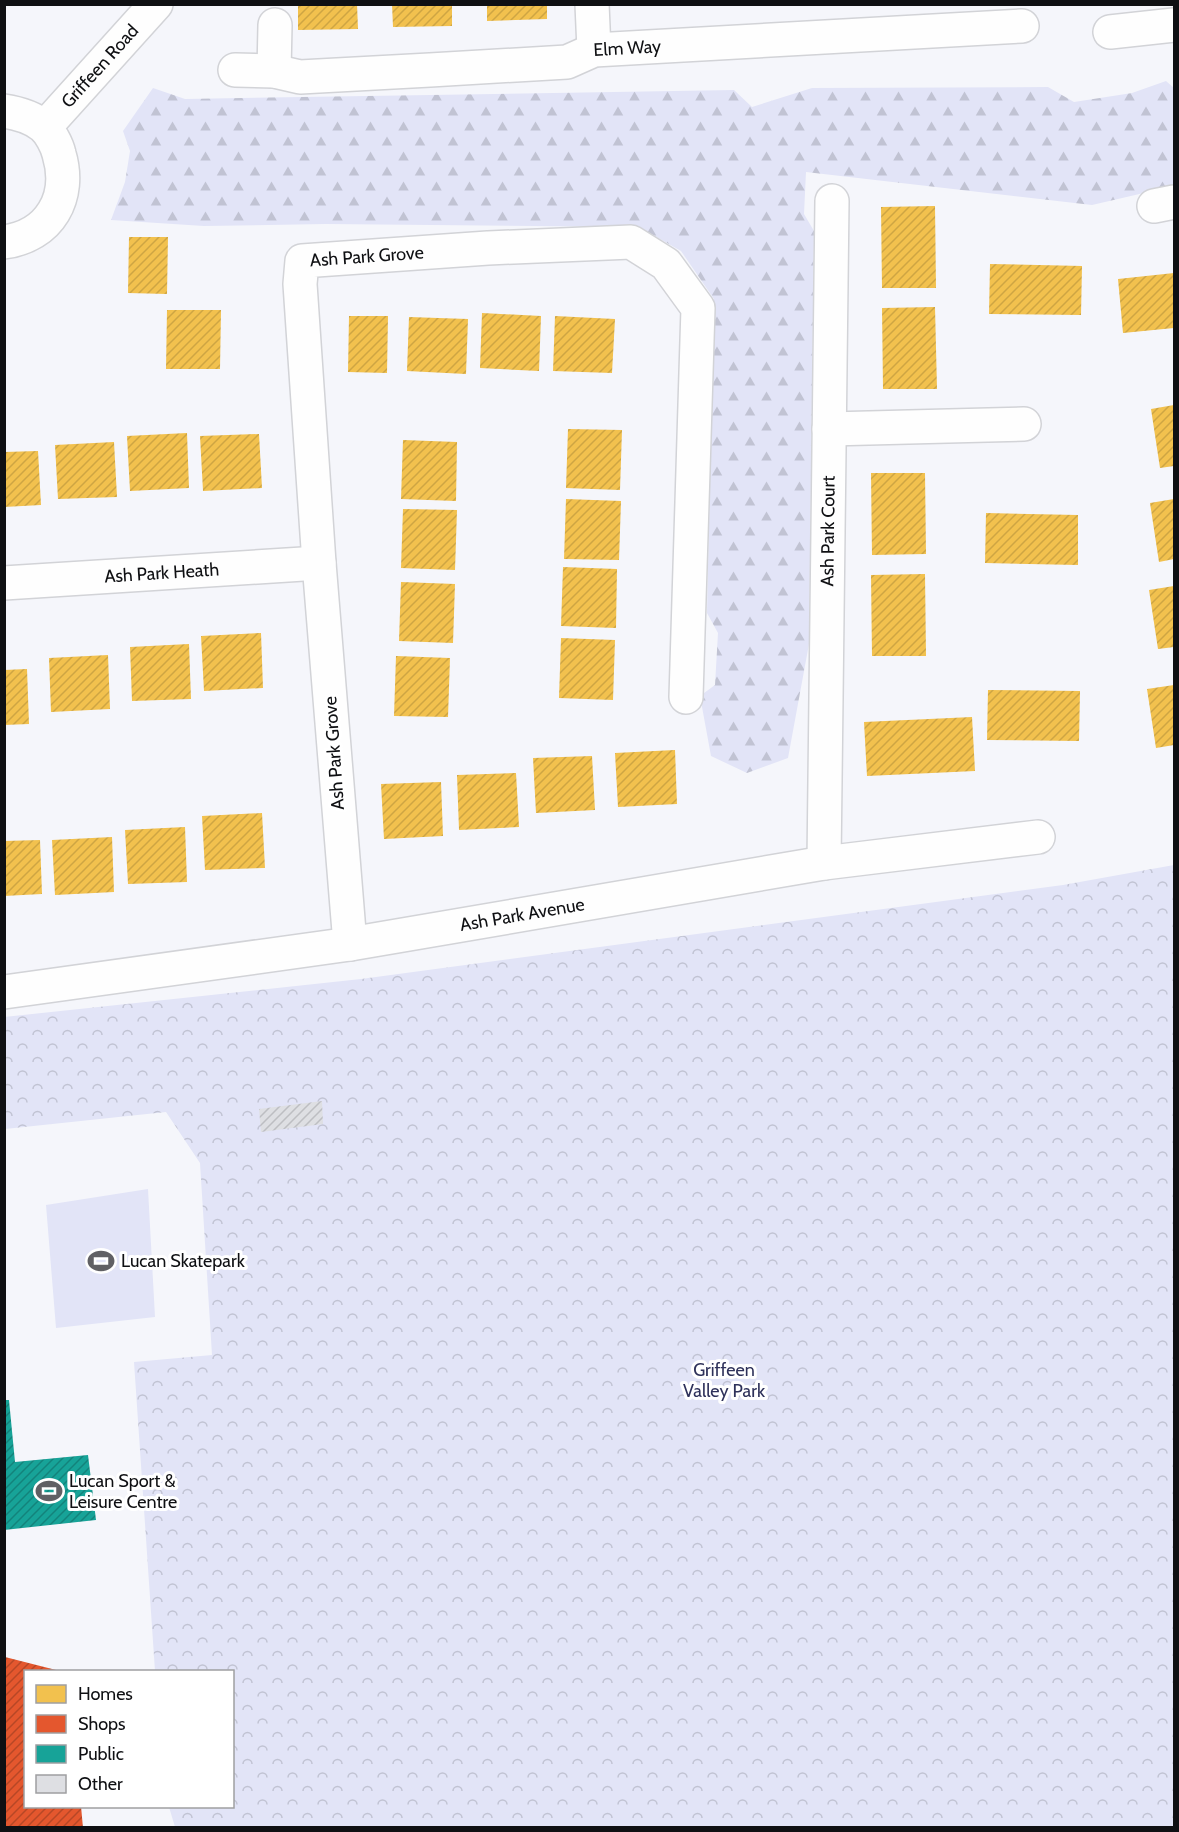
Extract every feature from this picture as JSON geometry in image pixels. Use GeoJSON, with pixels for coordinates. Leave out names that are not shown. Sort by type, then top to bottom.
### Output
{"type":"FeatureCollection","features":[{"type":"Feature","properties":{"kind":"street","name":"Griffeen Road"},"geometry":{"type":"LineString","coordinates":[[45,127],[156,4]]}},
{"type":"Feature","properties":{"kind":"street"},"geometry":{"type":"LineString","coordinates":[[592,4],[594,50]]}},
{"type":"Feature","properties":{"kind":"street"},"geometry":{"type":"LineString","coordinates":[[274,71],[275,25]]}},
{"type":"Feature","properties":{"kind":"street"},"geometry":{"type":"LineString","coordinates":[[1110,32],[1174,25]]}},
{"type":"Feature","properties":{"kind":"street","name":"Elm Way"},"geometry":{"type":"LineString","coordinates":[[235,70],[274,71],[300,77],[567,62],[594,50],[1022,26]]}},
{"type":"Feature","properties":{"kind":"street"},"geometry":{"type":"LineString","coordinates":[[4,111],[26,117],[45,127],[57,147],[63,169],[63,191],[54,212],[39,229],[18,240],[4,242]]}},
{"type":"Feature","properties":{"kind":"street","name":"Ash Park Court"},"geometry":{"type":"LineString","coordinates":[[824,863],[832,201]]}},
{"type":"Feature","properties":{"kind":"street","name":"Ash Park Grove"},"geometry":{"type":"LineString","coordinates":[[350,944],[319,563],[300,284],[302,261],[488,248],[631,242],[666,264],[698,308],[686,696]]}},
{"type":"Feature","properties":{"kind":"street"},"geometry":{"type":"LineString","coordinates":[[829,429],[1024,424]]}},
{"type":"Feature","properties":{"kind":"street","name":"Ash Park Heath"},"geometry":{"type":"LineString","coordinates":[[4,584],[319,563]]}},
{"type":"Feature","properties":{"kind":"street","name":"Ash Park Avenue"},"geometry":{"type":"LineString","coordinates":[[4,992],[350,944],[824,863],[1038,837]]}},
{"type":"Feature","properties":{"kind":"green space"},"geometry":{"type":"Polygon","coordinates":[[[1166,81],[1174,88],[1174,186],[1092,205],[806,172],[804,214],[814,231],[809,644],[788,758],[747,773],[711,756],[700,696],[715,685],[718,633],[707,613],[714,299],[681,251],[639,227],[326,224],[204,226],[111,220],[125,182],[130,151],[123,131],[153,88],[185,99],[734,90],[752,107],[812,88],[1048,87],[1074,102],[1132,93],[1166,81]]]}},
{"type":"Feature","properties":{"kind":"green space","name":"Griffeen Valley Park"},"geometry":{"type":"Polygon","coordinates":[[[1174,865],[1174,1827],[175,1827],[169,1808],[234,1808],[234,1670],[155,1670],[134,1362],[212,1355],[200,1163],[166,1112],[5,1129],[4,1017],[361,979],[1063,885],[1174,865]]]}},
{"type":"Feature","properties":{"kind":"green space","name":"Lucan Skatepark"},"geometry":{"type":"Polygon","coordinates":[[[148,1189],[155,1317],[56,1328],[46,1205],[148,1189]]]}},
{"type":"Feature","properties":{"kind":"building: Homes"},"geometry":{"type":"Polygon","coordinates":[[[298,4],[357,4],[358,29],[298,30],[298,4]]]}},
{"type":"Feature","properties":{"kind":"building: Homes"},"geometry":{"type":"Polygon","coordinates":[[[392,4],[452,4],[452,26],[393,27],[392,4]]]}},
{"type":"Feature","properties":{"kind":"building: Homes"},"geometry":{"type":"Polygon","coordinates":[[[487,4],[547,4],[547,19],[487,21],[487,4]]]}},
{"type":"Feature","properties":{"kind":"building: Homes"},"geometry":{"type":"Polygon","coordinates":[[[935,206],[936,288],[882,288],[881,207],[935,206]]]}},
{"type":"Feature","properties":{"kind":"building: Homes"},"geometry":{"type":"Polygon","coordinates":[[[129,237],[168,237],[167,294],[128,293],[129,237]]]}},
{"type":"Feature","properties":{"kind":"building: Homes"},"geometry":{"type":"Polygon","coordinates":[[[990,264],[1082,266],[1081,315],[989,314],[990,264]]]}},
{"type":"Feature","properties":{"kind":"building: Homes"},"geometry":{"type":"Polygon","coordinates":[[[1174,273],[1174,328],[1123,333],[1118,279],[1174,273]]]}},
{"type":"Feature","properties":{"kind":"building: Homes"},"geometry":{"type":"Polygon","coordinates":[[[935,307],[937,389],[883,389],[882,308],[935,307]]]}},
{"type":"Feature","properties":{"kind":"building: Homes"},"geometry":{"type":"Polygon","coordinates":[[[167,310],[221,310],[220,369],[166,369],[167,310]]]}},
{"type":"Feature","properties":{"kind":"building: Homes"},"geometry":{"type":"Polygon","coordinates":[[[482,313],[541,316],[539,371],[480,368],[482,313]]]}},
{"type":"Feature","properties":{"kind":"building: Homes"},"geometry":{"type":"Polygon","coordinates":[[[349,316],[388,316],[387,373],[348,372],[349,316]]]}},
{"type":"Feature","properties":{"kind":"building: Homes"},"geometry":{"type":"Polygon","coordinates":[[[555,316],[615,319],[612,373],[553,371],[555,316]]]}},
{"type":"Feature","properties":{"kind":"building: Homes"},"geometry":{"type":"Polygon","coordinates":[[[409,317],[468,319],[466,374],[407,371],[409,317]]]}},
{"type":"Feature","properties":{"kind":"building: Homes"},"geometry":{"type":"Polygon","coordinates":[[[1174,405],[1174,466],[1160,468],[1151,409],[1174,405]]]}},
{"type":"Feature","properties":{"kind":"building: Homes"},"geometry":{"type":"Polygon","coordinates":[[[568,429],[622,430],[620,490],[566,488],[568,429]]]}},
{"type":"Feature","properties":{"kind":"building: Homes"},"geometry":{"type":"Polygon","coordinates":[[[187,433],[189,488],[130,491],[127,436],[187,433]]]}},
{"type":"Feature","properties":{"kind":"building: Homes"},"geometry":{"type":"Polygon","coordinates":[[[259,434],[262,488],[203,491],[200,436],[259,434]]]}},
{"type":"Feature","properties":{"kind":"building: Homes"},"geometry":{"type":"Polygon","coordinates":[[[403,440],[457,442],[456,501],[401,499],[403,440]]]}},
{"type":"Feature","properties":{"kind":"building: Homes"},"geometry":{"type":"Polygon","coordinates":[[[114,442],[117,497],[58,499],[55,445],[114,442]]]}},
{"type":"Feature","properties":{"kind":"building: Homes"},"geometry":{"type":"Polygon","coordinates":[[[38,451],[41,505],[4,507],[4,452],[38,451]]]}},
{"type":"Feature","properties":{"kind":"building: Homes"},"geometry":{"type":"Polygon","coordinates":[[[871,473],[925,473],[926,554],[872,555],[871,473]]]}},
{"type":"Feature","properties":{"kind":"building: Homes"},"geometry":{"type":"Polygon","coordinates":[[[566,499],[621,501],[619,560],[564,559],[566,499]]]}},
{"type":"Feature","properties":{"kind":"building: Homes"},"geometry":{"type":"Polygon","coordinates":[[[1174,499],[1174,559],[1159,562],[1150,503],[1174,499]]]}},
{"type":"Feature","properties":{"kind":"building: Homes"},"geometry":{"type":"Polygon","coordinates":[[[403,509],[457,510],[455,570],[401,568],[403,509]]]}},
{"type":"Feature","properties":{"kind":"building: Homes"},"geometry":{"type":"Polygon","coordinates":[[[986,513],[1078,515],[1078,565],[985,563],[986,513]]]}},
{"type":"Feature","properties":{"kind":"building: Homes"},"geometry":{"type":"Polygon","coordinates":[[[563,567],[617,569],[616,628],[561,626],[563,567]]]}},
{"type":"Feature","properties":{"kind":"building: Homes"},"geometry":{"type":"Polygon","coordinates":[[[925,574],[926,656],[872,656],[871,575],[925,574]]]}},
{"type":"Feature","properties":{"kind":"building: Homes"},"geometry":{"type":"Polygon","coordinates":[[[401,582],[455,584],[453,643],[399,641],[401,582]]]}},
{"type":"Feature","properties":{"kind":"building: Homes"},"geometry":{"type":"Polygon","coordinates":[[[1174,586],[1174,647],[1158,649],[1149,590],[1174,586]]]}},
{"type":"Feature","properties":{"kind":"building: Homes"},"geometry":{"type":"Polygon","coordinates":[[[261,633],[263,688],[204,691],[201,636],[261,633]]]}},
{"type":"Feature","properties":{"kind":"building: Homes"},"geometry":{"type":"Polygon","coordinates":[[[561,638],[615,640],[613,700],[559,698],[561,638]]]}},
{"type":"Feature","properties":{"kind":"building: Homes"},"geometry":{"type":"Polygon","coordinates":[[[189,644],[191,699],[132,701],[130,647],[189,644]]]}},
{"type":"Feature","properties":{"kind":"building: Homes"},"geometry":{"type":"Polygon","coordinates":[[[108,655],[110,709],[51,712],[49,658],[108,655]]]}},
{"type":"Feature","properties":{"kind":"building: Homes"},"geometry":{"type":"Polygon","coordinates":[[[396,656],[450,658],[448,717],[394,716],[396,656]]]}},
{"type":"Feature","properties":{"kind":"building: Homes"},"geometry":{"type":"Polygon","coordinates":[[[27,669],[29,724],[4,725],[4,670],[27,669]]]}},
{"type":"Feature","properties":{"kind":"building: Homes"},"geometry":{"type":"Polygon","coordinates":[[[1174,685],[1174,745],[1156,748],[1147,689],[1174,685]]]}},
{"type":"Feature","properties":{"kind":"building: Homes"},"geometry":{"type":"Polygon","coordinates":[[[988,690],[1080,691],[1079,741],[987,740],[988,690]]]}},
{"type":"Feature","properties":{"kind":"building: Homes"},"geometry":{"type":"Polygon","coordinates":[[[972,717],[975,771],[867,776],[864,722],[972,717]]]}},
{"type":"Feature","properties":{"kind":"building: Homes"},"geometry":{"type":"Polygon","coordinates":[[[675,750],[677,804],[618,807],[615,753],[675,750]]]}},
{"type":"Feature","properties":{"kind":"building: Homes"},"geometry":{"type":"Polygon","coordinates":[[[592,756],[595,810],[536,813],[533,758],[592,756]]]}},
{"type":"Feature","properties":{"kind":"building: Homes"},"geometry":{"type":"Polygon","coordinates":[[[516,773],[519,827],[459,830],[457,775],[516,773]]]}},
{"type":"Feature","properties":{"kind":"building: Homes"},"geometry":{"type":"Polygon","coordinates":[[[441,782],[443,836],[384,839],[381,784],[441,782]]]}},
{"type":"Feature","properties":{"kind":"building: Homes"},"geometry":{"type":"Polygon","coordinates":[[[262,813],[265,868],[205,870],[202,816],[262,813]]]}},
{"type":"Feature","properties":{"kind":"building: Homes"},"geometry":{"type":"Polygon","coordinates":[[[185,827],[187,882],[128,884],[125,830],[185,827]]]}},
{"type":"Feature","properties":{"kind":"building: Homes"},"geometry":{"type":"Polygon","coordinates":[[[112,837],[114,892],[55,895],[52,840],[112,837]]]}},
{"type":"Feature","properties":{"kind":"building: Homes"},"geometry":{"type":"Polygon","coordinates":[[[40,840],[42,894],[4,896],[4,841],[40,840]]]}},
{"type":"Feature","properties":{"kind":"building: Shops"},"geometry":{"type":"Polygon","coordinates":[[[5,1657],[56,1670],[24,1670],[24,1808],[81,1808],[83,1828],[5,1828],[5,1657]]]}},
{"type":"Feature","properties":{"kind":"building: Public","name":"Lucan Sport & Leisure Centre"},"geometry":{"type":"Polygon","coordinates":[[[4,1400],[9,1400],[15,1462],[88,1455],[96,1520],[4,1530],[4,1400]]]}},
{"type":"Feature","properties":{"kind":"building: Other"},"geometry":{"type":"Polygon","coordinates":[[[322,1101],[323,1124],[261,1132],[259,1109],[322,1101]]]}},
{"type":"Feature","properties":{"kind":"place","name":"Lucan Skatepark"},"geometry":{"type":"Point","coordinates":[101,1261]}},
{"type":"Feature","properties":{"kind":"place","name":"Lucan Sport & Leisure Centre"},"geometry":{"type":"Point","coordinates":[49,1491]}}]}
